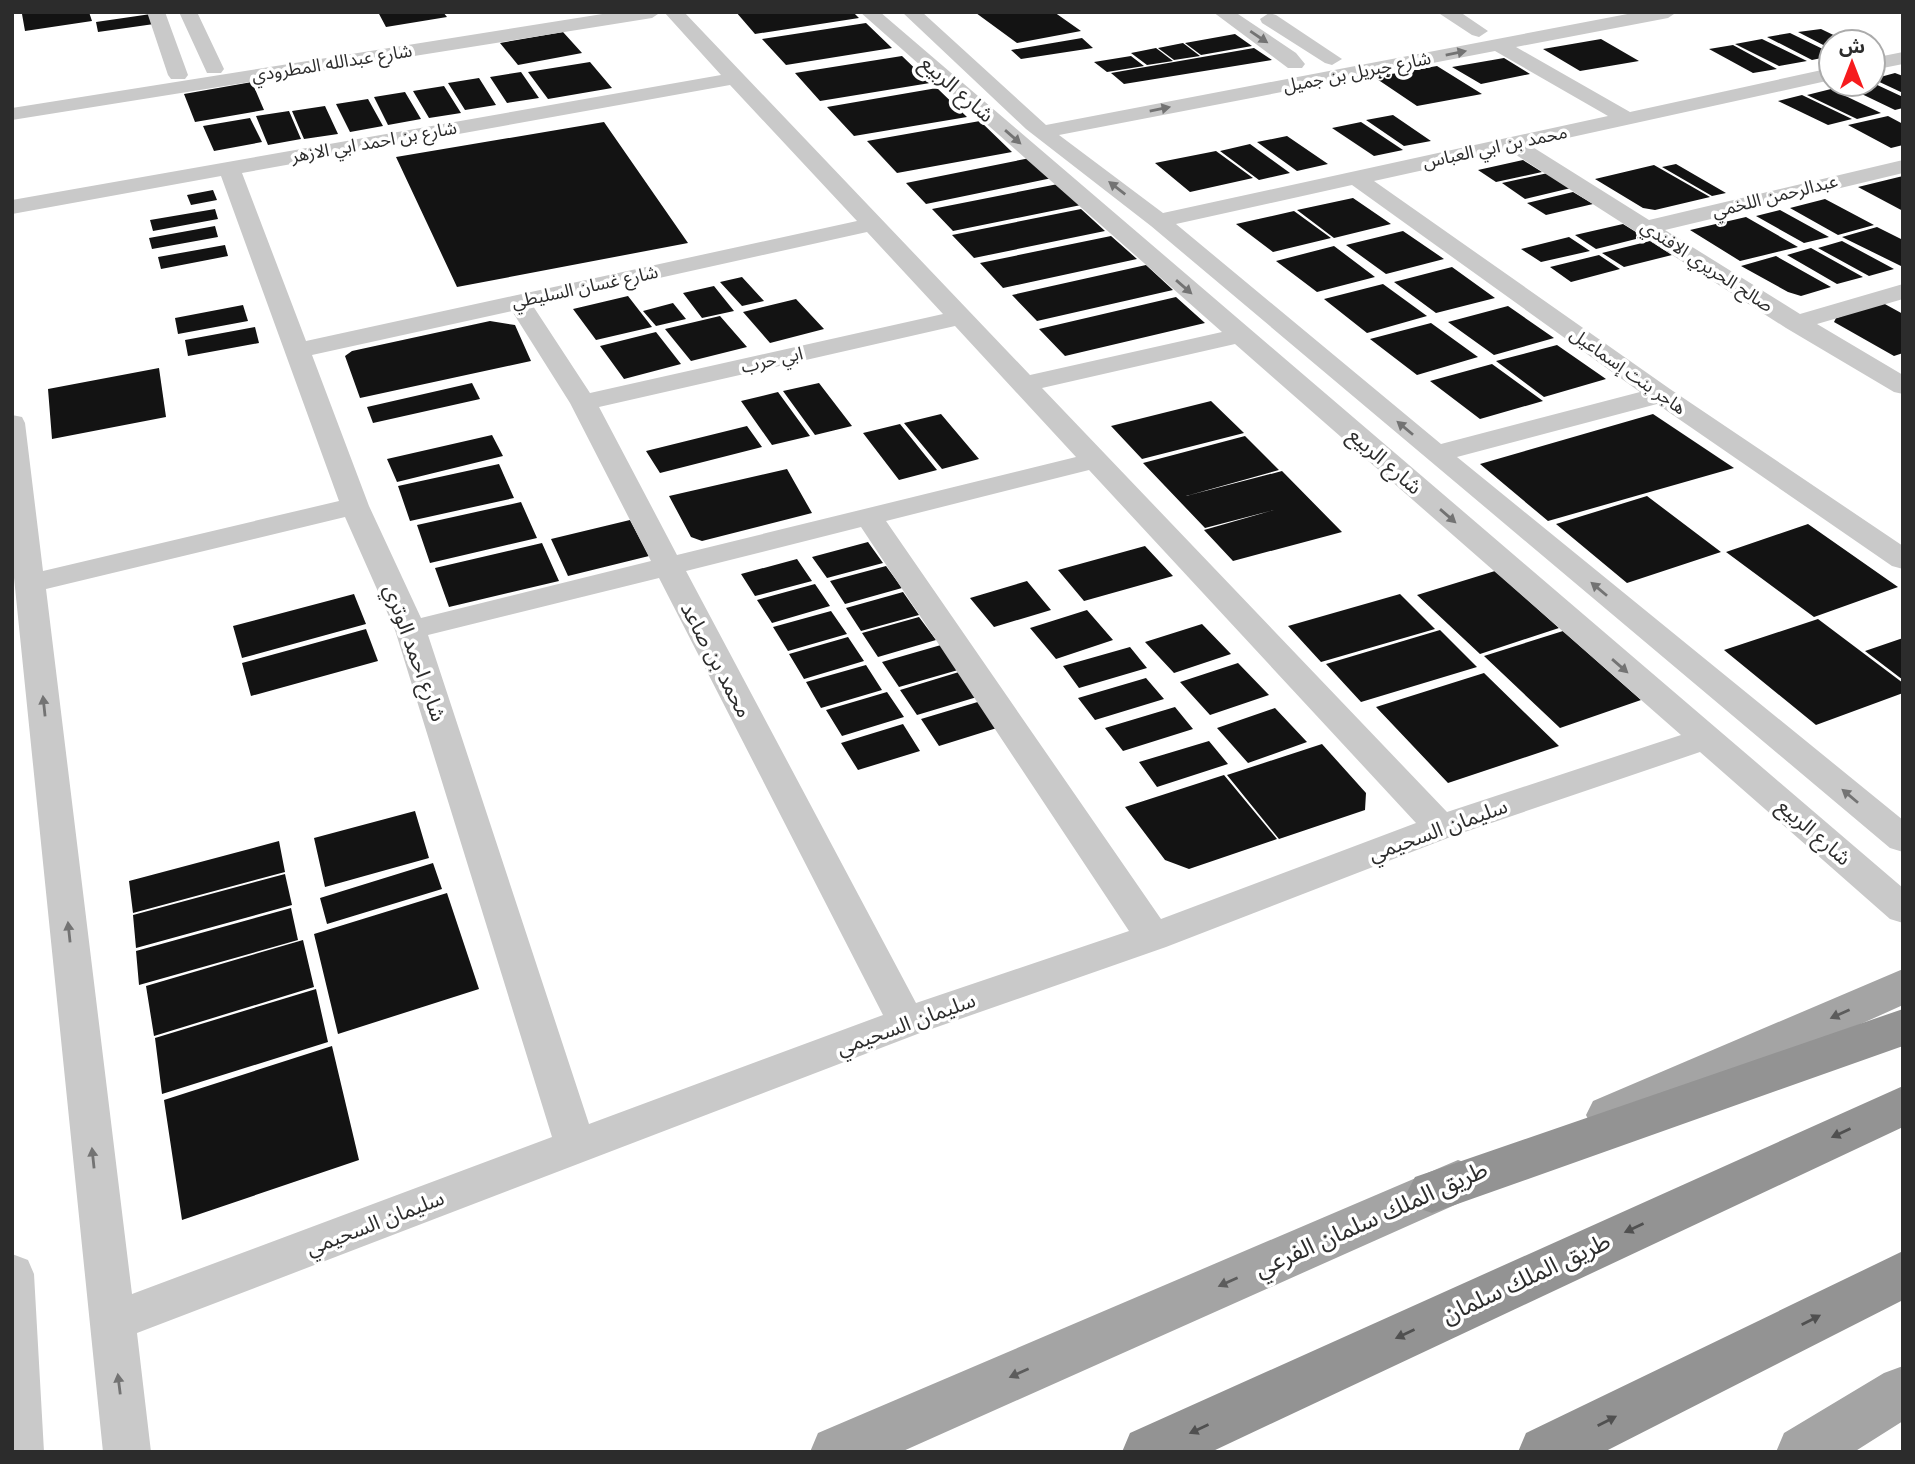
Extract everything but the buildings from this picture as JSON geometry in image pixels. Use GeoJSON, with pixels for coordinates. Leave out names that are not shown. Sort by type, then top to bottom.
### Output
{"type":"FeatureCollection","features":[{"type":"Feature","properties":{"kind":"highway"},"geometry":{"type":"LineString","coordinates":[[1432,1192],[1903,1027]]}},
{"type":"Feature","properties":{"kind":"highway","name":"طريق الملك سلمان"},"geometry":{"type":"LineString","coordinates":[[1150,1452],[1903,1105]]}},
{"type":"Feature","properties":{"kind":"highway"},"geometry":{"type":"LineString","coordinates":[[1546,1452],[1903,1274]]}},
{"type":"Feature","properties":{"kind":"main road","name":"طريق الملك سلمان الفرعي"},"geometry":{"type":"LineString","coordinates":[[838,1452],[1903,986]]}},
{"type":"Feature","properties":{"kind":"main road"},"geometry":{"type":"LineString","coordinates":[[1804,1452],[1903,1391]]}},
{"type":"Feature","properties":{"kind":"main road"},"geometry":{"type":"LineString","coordinates":[[852,1452],[971,1394]]}},
{"type":"Feature","properties":{"kind":"main road"},"geometry":{"type":"LineString","coordinates":[[1826,1452],[1903,1413]]}},
{"type":"Feature","properties":{"kind":"street"},"geometry":{"type":"LineString","coordinates":[[156,12],[178,75]]}},
{"type":"Feature","properties":{"kind":"street"},"geometry":{"type":"LineString","coordinates":[[188,12],[214,69]]}},
{"type":"Feature","properties":{"kind":"street","name":"شارع عبدالله المطرودي"},"geometry":{"type":"LineString","coordinates":[[12,101],[568,12]]}},
{"type":"Feature","properties":{"kind":"street","name":"شارع عبدالله المطرودي"},"geometry":{"type":"LineString","coordinates":[[12,114],[652,12]]}},
{"type":"Feature","properties":{"kind":"street"},"geometry":{"type":"LineString","coordinates":[[673,12],[1441,827]]}},
{"type":"Feature","properties":{"kind":"street","name":"شارع الربيع"},"geometry":{"type":"LineString","coordinates":[[869,12],[1903,909]]}},
{"type":"Feature","properties":{"kind":"street","name":"شارع الربيع"},"geometry":{"type":"LineString","coordinates":[[911,12],[1033,125],[1046,119],[1158,221],[1903,839]]}},
{"type":"Feature","properties":{"kind":"street"},"geometry":{"type":"LineString","coordinates":[[1222,12],[1292,61]]}},
{"type":"Feature","properties":{"kind":"street"},"geometry":{"type":"LineString","coordinates":[[1259,12],[1326,55]]}},
{"type":"Feature","properties":{"kind":"street"},"geometry":{"type":"LineString","coordinates":[[1446,12],[1479,31]]}},
{"type":"Feature","properties":{"kind":"street","name":"شارع جبريل بن جميل"},"geometry":{"type":"LineString","coordinates":[[1240,74],[1292,61],[1579,12]]}},
{"type":"Feature","properties":{"kind":"street","name":"شارع جبريل بن جميل"},"geometry":{"type":"LineString","coordinates":[[1046,119],[1499,45],[1668,12]]}},
{"type":"Feature","properties":{"kind":"street"},"geometry":{"type":"LineString","coordinates":[[1499,45],[1626,118]]}},
{"type":"Feature","properties":{"kind":"street","name":"محمد بن ابي العباس"},"geometry":{"type":"LineString","coordinates":[[1158,221],[1817,77]]}},
{"type":"Feature","properties":{"kind":"street","name":"شارع بن احمد ابي الازهر"},"geometry":{"type":"LineString","coordinates":[[12,207],[735,78]]}},
{"type":"Feature","properties":{"kind":"street","name":"صالح الحريري الافندي"},"geometry":{"type":"LineString","coordinates":[[1511,144],[1648,227],[1795,323],[1903,386]]}},
{"type":"Feature","properties":{"kind":"street","name":"شارع احمد الوتري"},"geometry":{"type":"LineString","coordinates":[[229,168],[355,506],[411,631],[576,1147]]}},
{"type":"Feature","properties":{"kind":"street","name":"عبدالرحمن اللخمي"},"geometry":{"type":"LineString","coordinates":[[1648,227],[1900,168]]}},
{"type":"Feature","properties":{"kind":"street","name":"هاجر بنت إسماعيل"},"geometry":{"type":"LineString","coordinates":[[1356,178],[1661,395],[1903,560]]}},
{"type":"Feature","properties":{"kind":"street","name":"شارع غسان السليطي"},"geometry":{"type":"LineString","coordinates":[[297,351],[873,224]]}},
{"type":"Feature","properties":{"kind":"street"},"geometry":{"type":"LineString","coordinates":[[1795,323],[1903,291]]}},
{"type":"Feature","properties":{"kind":"street","name":"محمد بن صاعد"},"geometry":{"type":"LineString","coordinates":[[518,302],[583,403],[906,1022]]}},
{"type":"Feature","properties":{"kind":"street","name":"ابي حرب"},"geometry":{"type":"LineString","coordinates":[[583,403],[962,317]]}},
{"type":"Feature","properties":{"kind":"street"},"geometry":{"type":"LineString","coordinates":[[1025,384],[1240,335]]}},
{"type":"Feature","properties":{"kind":"street"},"geometry":{"type":"LineString","coordinates":[[1436,454],[1661,395]]}},
{"type":"Feature","properties":{"kind":"street"},"geometry":{"type":"LineString","coordinates":[[12,423],[127,1452]]}},
{"type":"Feature","properties":{"kind":"street"},"geometry":{"type":"LineString","coordinates":[[411,631],[1097,460]]}},
{"type":"Feature","properties":{"kind":"street"},"geometry":{"type":"LineString","coordinates":[[30,583],[355,506]]}},
{"type":"Feature","properties":{"kind":"street"},"geometry":{"type":"LineString","coordinates":[[869,518],[1153,937]]}},
{"type":"Feature","properties":{"kind":"street","name":"سليمان السحيمي"},"geometry":{"type":"LineString","coordinates":[[111,1322],[906,1022],[1153,937],[1441,827],[1704,739]]}},
{"type":"Feature","properties":{"kind":"street"},"geometry":{"type":"LineString","coordinates":[[12,1273],[20,1452]]}}]}
